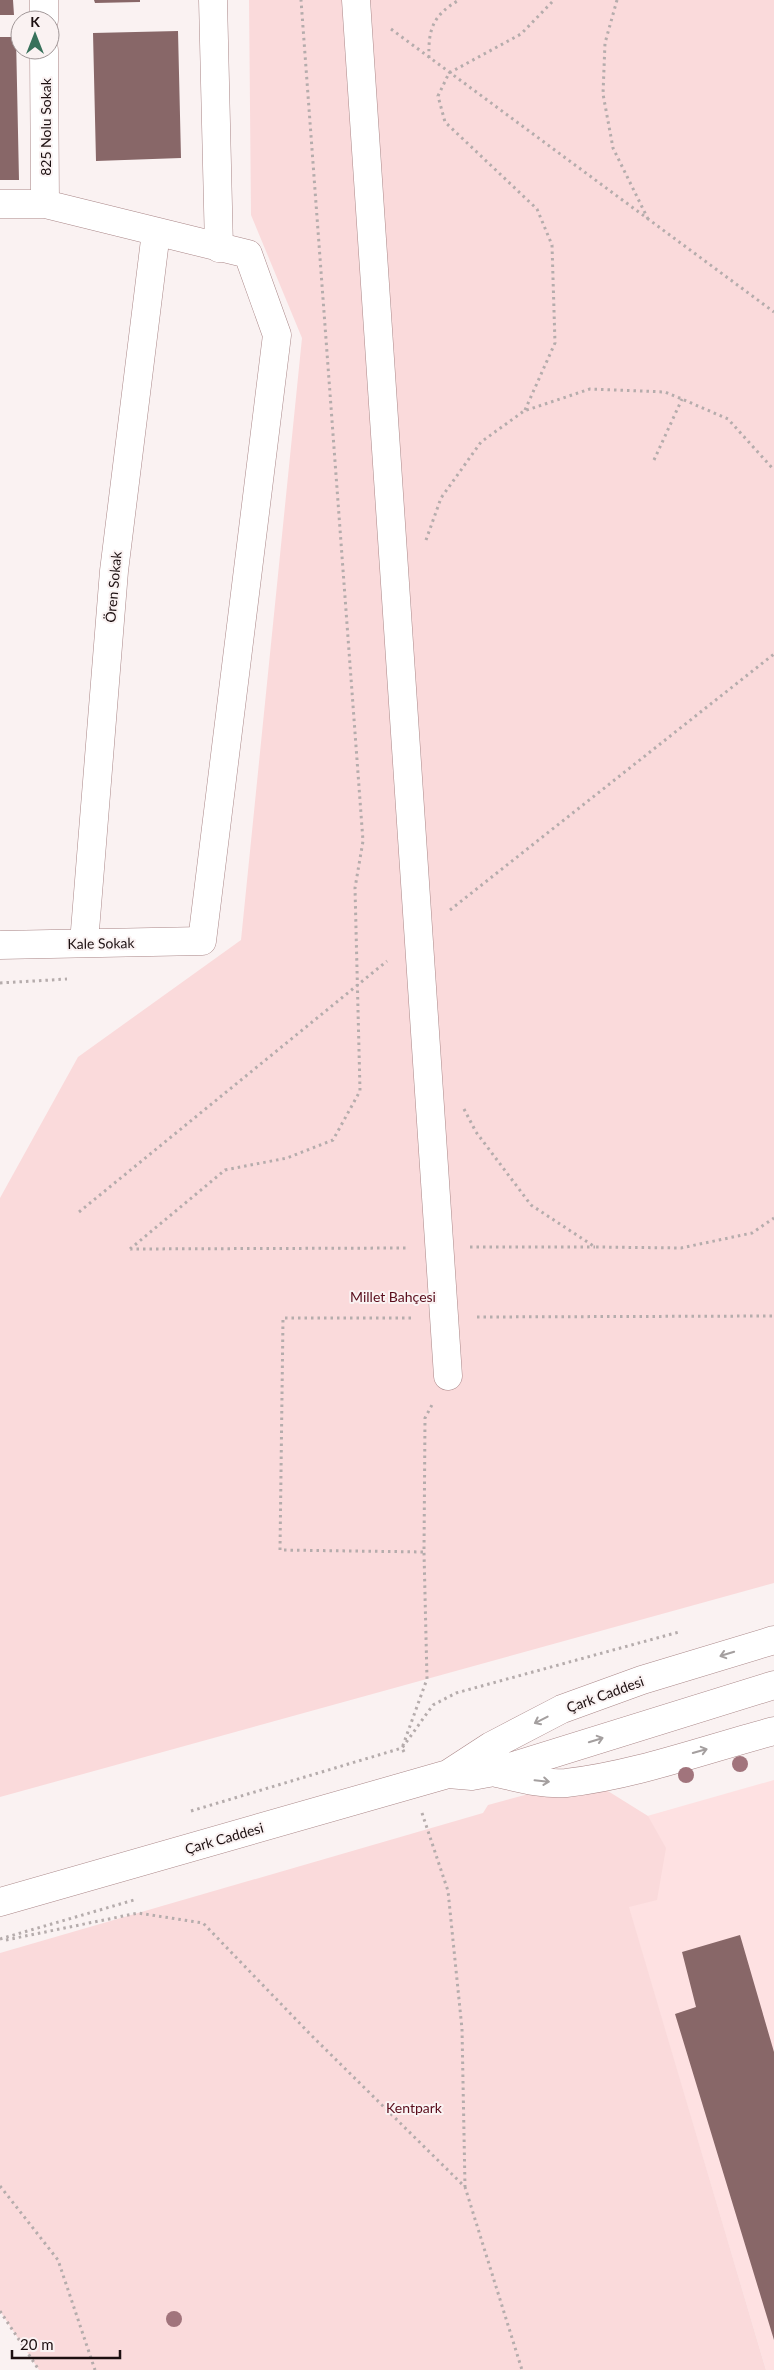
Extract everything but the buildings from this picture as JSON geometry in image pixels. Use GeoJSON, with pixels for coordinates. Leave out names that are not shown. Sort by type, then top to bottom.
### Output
{"type":"FeatureCollection","features":[{"type":"Feature","properties":{"kind":"street"},"geometry":{"type":"LineString","coordinates":[[0,204],[45,204],[219,248],[213,0]]}},
{"type":"Feature","properties":{"kind":"street"},"geometry":{"type":"LineString","coordinates":[[356,2],[448,1376]]}},
{"type":"Feature","properties":{"kind":"street","name":"825 Nolu Sokak"},"geometry":{"type":"LineString","coordinates":[[44,60],[45,204]]}},
{"type":"Feature","properties":{"kind":"street","name":"Ören Sokak"},"geometry":{"type":"LineString","coordinates":[[84,944],[114,570],[156,232]]}},
{"type":"Feature","properties":{"kind":"street","name":"Kale Sokak"},"geometry":{"type":"LineString","coordinates":[[0,946],[202,941],[277,335],[248,254],[219,248]]}},
{"type":"Feature","properties":{"kind":"street","name":"Çark Caddesi"},"geometry":{"type":"LineString","coordinates":[[0,1902],[448,1774],[491,1746],[562,1709],[642,1680],[774,1640]]}},
{"type":"Feature","properties":{"kind":"street","name":"Çark Caddesi"},"geometry":{"type":"LineString","coordinates":[[448,1774],[472,1776],[494,1772],[774,1684]]}},
{"type":"Feature","properties":{"kind":"street"},"geometry":{"type":"LineString","coordinates":[[494,1772],[524,1779],[564,1783],[628,1771],[774,1730]]}},
{"type":"Feature","properties":{"kind":"path"},"geometry":{"type":"LineString","coordinates":[[301,0],[363,841],[354,888],[360,1091],[333,1140],[287,1158],[224,1170],[130,1249],[681,1248],[752,1233],[774,1218]]}},
{"type":"Feature","properties":{"kind":"path"},"geometry":{"type":"LineString","coordinates":[[429,58],[429,34],[444,8],[459,0]]}},
{"type":"Feature","properties":{"kind":"path"},"geometry":{"type":"LineString","coordinates":[[524,411],[555,343],[552,245],[537,209],[445,122],[438,96],[449,73],[521,34],[554,0]]}},
{"type":"Feature","properties":{"kind":"path"},"geometry":{"type":"LineString","coordinates":[[617,0],[605,43],[603,94],[613,148],[648,220]]}},
{"type":"Feature","properties":{"kind":"path"},"geometry":{"type":"LineString","coordinates":[[356,2],[449,73],[774,312]]}},
{"type":"Feature","properties":{"kind":"path"},"geometry":{"type":"LineString","coordinates":[[425,543],[441,498],[481,442],[524,411],[590,389],[665,392],[728,419],[774,470]]}},
{"type":"Feature","properties":{"kind":"path"},"geometry":{"type":"LineString","coordinates":[[654,460],[682,399]]}},
{"type":"Feature","properties":{"kind":"path"},"geometry":{"type":"LineString","coordinates":[[463,1107],[476,1132],[531,1205],[595,1247]]}},
{"type":"Feature","properties":{"kind":"path"},"geometry":{"type":"LineString","coordinates":[[182,1814],[402,1748],[433,1705],[456,1693],[680,1632]]}},
{"type":"Feature","properties":{"kind":"path"},"geometry":{"type":"LineString","coordinates":[[414,1819],[432,1814]]}},
{"type":"Feature","properties":{"kind":"path"},"geometry":{"type":"LineString","coordinates":[[0,1940],[141,1898]]}},
{"type":"Feature","properties":{"kind":"path"},"geometry":{"type":"LineString","coordinates":[[0,1940],[138,1913],[203,1923],[310,2034],[465,2187],[522,2370]]}},
{"type":"Feature","properties":{"kind":"path"},"geometry":{"type":"LineString","coordinates":[[0,2186],[58,2260],[95,2370]]}},
{"type":"Feature","properties":{"kind":"path"},"geometry":{"type":"LineString","coordinates":[[0,2311],[39,2370]]}},
{"type":"Feature","properties":{"kind":"shaded area"},"geometry":{"type":"Polygon","coordinates":[[[774,1780],[774,2370],[766,2370],[605,1828],[774,1780]]]}},
{"type":"Feature","properties":{"kind":"green space","name":"Millet Bahçesi"},"geometry":{"type":"Polygon","coordinates":[[[249,0],[774,0],[774,1583],[0,1797],[0,1198],[78,1057],[241,940],[302,338],[251,215],[249,0]]]}},
{"type":"Feature","properties":{"kind":"green space","name":"Kentpark"},"geometry":{"type":"Polygon","coordinates":[[[551,1788],[603,1788],[648,1816],[666,1848],[657,1900],[629,1907],[766,2370],[39,2370],[0,2311],[0,1953],[483,1813],[488,1805],[551,1788]]]}}]}
